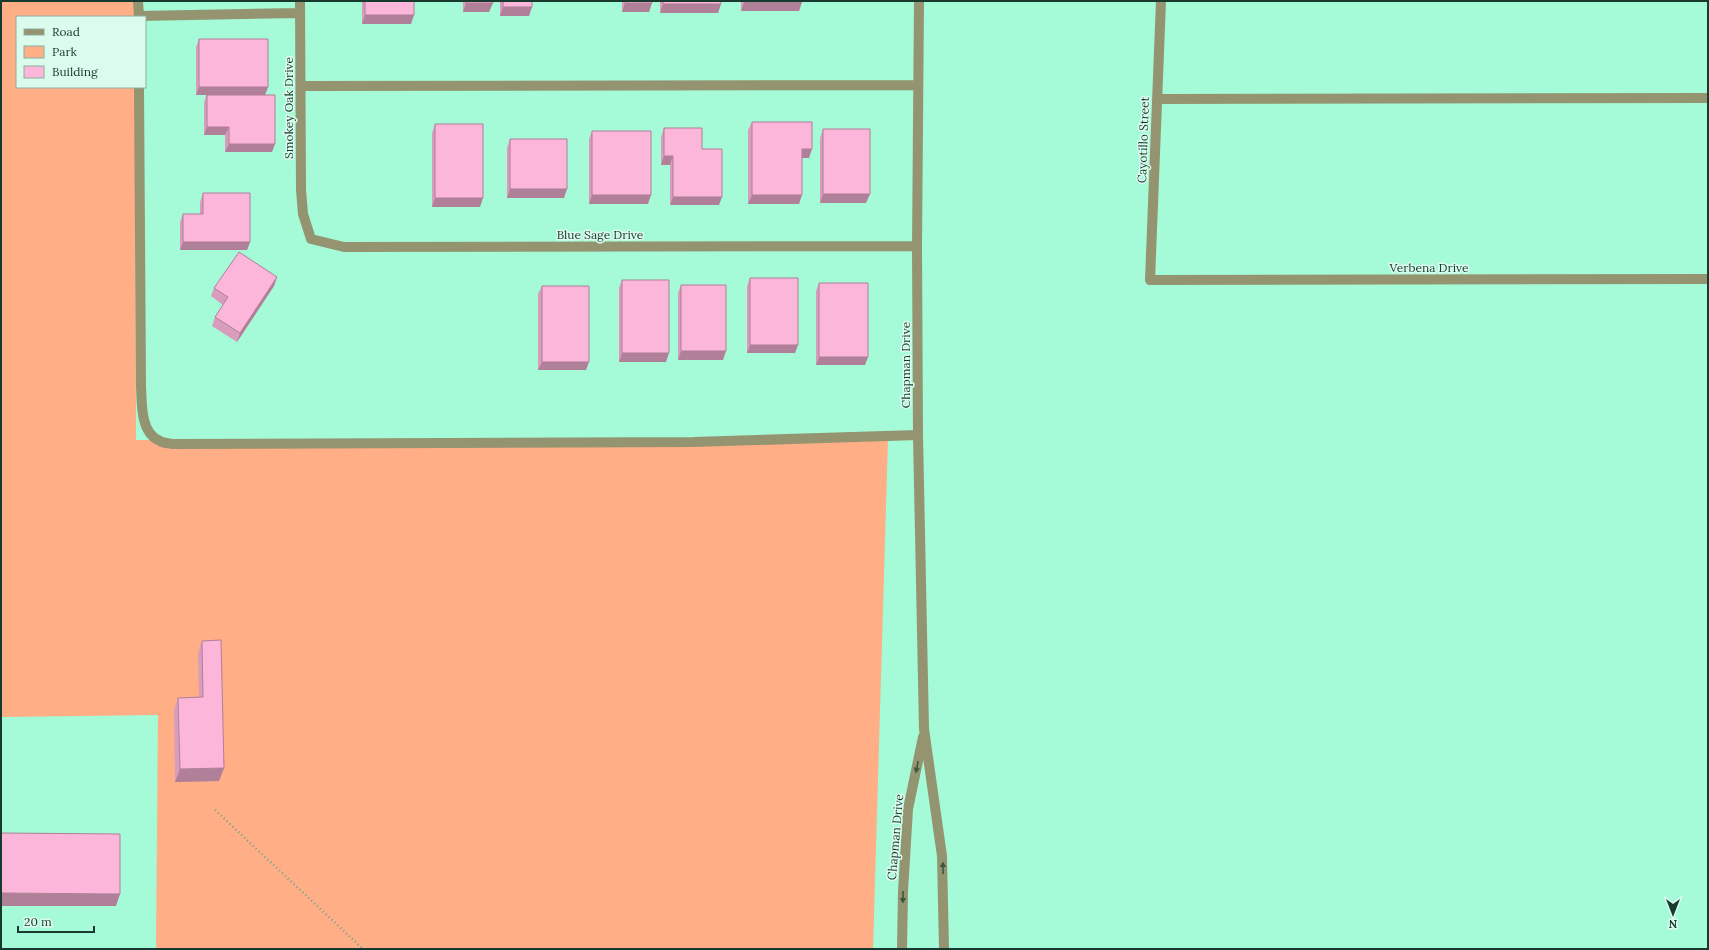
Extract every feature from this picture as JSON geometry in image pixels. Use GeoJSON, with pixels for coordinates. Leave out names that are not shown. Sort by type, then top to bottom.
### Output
{"type":"FeatureCollection","features":[{"type":"Feature","properties":{"kind":"street"},"geometry":{"type":"LineString","coordinates":[[138,1],[139,16]]}},
{"type":"Feature","properties":{"kind":"street","name":"Smokey Oak Drive"},"geometry":{"type":"LineString","coordinates":[[300,1],[301,190],[303,214]]}},
{"type":"Feature","properties":{"kind":"street","name":"Chapman Drive"},"geometry":{"type":"LineString","coordinates":[[919,1],[917,246],[918,435],[924,729],[942,856],[944,949]]}},
{"type":"Feature","properties":{"kind":"street","name":"Cayotillo Street"},"geometry":{"type":"LineString","coordinates":[[1150,280],[1161,1]]}},
{"type":"Feature","properties":{"kind":"street"},"geometry":{"type":"LineString","coordinates":[[146,17],[300,13]]}},
{"type":"Feature","properties":{"kind":"street"},"geometry":{"type":"LineString","coordinates":[[301,86],[918,85]]}},
{"type":"Feature","properties":{"kind":"street"},"geometry":{"type":"LineString","coordinates":[[139,88],[141,386],[144,417],[148,432],[159,441],[172,444],[694,442],[918,435]]}},
{"type":"Feature","properties":{"kind":"street"},"geometry":{"type":"LineString","coordinates":[[1157,99],[1708,98]]}},
{"type":"Feature","properties":{"kind":"street","name":"Blue Sage Drive"},"geometry":{"type":"LineString","coordinates":[[303,214],[311,239],[344,248],[917,246]]}},
{"type":"Feature","properties":{"kind":"street","name":"Verbena Drive"},"geometry":{"type":"LineString","coordinates":[[1150,280],[1708,279]]}},
{"type":"Feature","properties":{"kind":"street","name":"Chapman Drive"},"geometry":{"type":"LineString","coordinates":[[902,949],[903,891],[908,809],[924,729]]}},
{"type":"Feature","properties":{"kind":"path"},"geometry":{"type":"LineString","coordinates":[[216,810],[363,949]]}},
{"type":"Feature","properties":{"kind":"green space"},"geometry":{"type":"Polygon","coordinates":[[[1,1],[135,1],[135,16],[16,16],[16,88],[135,88],[136,440],[888,438],[873,949],[156,949],[158,715],[1,717],[1,1]]]}},
{"type":"Feature","properties":{"kind":"building"},"geometry":{"type":"Polygon","coordinates":[[[365,1],[414,1],[414,15],[365,15],[365,1]]]}},
{"type":"Feature","properties":{"kind":"building"},"geometry":{"type":"Polygon","coordinates":[[[466,1],[493,1],[493,3],[466,3],[466,1]]]}},
{"type":"Feature","properties":{"kind":"building"},"geometry":{"type":"Polygon","coordinates":[[[503,1],[532,1],[532,7],[503,7],[503,1]]]}},
{"type":"Feature","properties":{"kind":"building"},"geometry":{"type":"Polygon","coordinates":[[[625,1],[652,1],[652,3],[625,3],[625,1]]]}},
{"type":"Feature","properties":{"kind":"building"},"geometry":{"type":"Polygon","coordinates":[[[663,1],[721,1],[721,4],[663,4],[663,1]]]}},
{"type":"Feature","properties":{"kind":"building"},"geometry":{"type":"Polygon","coordinates":[[[802,1],[802,2],[744,2],[802,1]]]}},
{"type":"Feature","properties":{"kind":"building"},"geometry":{"type":"Polygon","coordinates":[[[199,39],[268,39],[268,87],[199,87],[199,39]]]}},
{"type":"Feature","properties":{"kind":"building"},"geometry":{"type":"Polygon","coordinates":[[[207,95],[275,95],[275,144],[229,144],[229,127],[207,127],[207,95]]]}},
{"type":"Feature","properties":{"kind":"building"},"geometry":{"type":"Polygon","coordinates":[[[752,122],[812,122],[812,149],[802,149],[802,195],[752,195],[752,122]]]}},
{"type":"Feature","properties":{"kind":"building"},"geometry":{"type":"Polygon","coordinates":[[[435,124],[483,124],[483,198],[435,198],[435,124]]]}},
{"type":"Feature","properties":{"kind":"building"},"geometry":{"type":"Polygon","coordinates":[[[664,128],[702,128],[702,149],[722,149],[722,197],[673,197],[673,156],[664,156],[664,128]]]}},
{"type":"Feature","properties":{"kind":"building"},"geometry":{"type":"Polygon","coordinates":[[[823,129],[870,129],[870,194],[823,194],[823,129]]]}},
{"type":"Feature","properties":{"kind":"building"},"geometry":{"type":"Polygon","coordinates":[[[592,131],[651,131],[651,195],[592,195],[592,131]]]}},
{"type":"Feature","properties":{"kind":"building"},"geometry":{"type":"Polygon","coordinates":[[[510,139],[567,139],[567,189],[510,189],[510,139]]]}},
{"type":"Feature","properties":{"kind":"building"},"geometry":{"type":"Polygon","coordinates":[[[203,193],[250,193],[250,242],[183,242],[183,214],[203,214],[203,193]]]}},
{"type":"Feature","properties":{"kind":"building"},"geometry":{"type":"Polygon","coordinates":[[[239,252],[277,277],[240,333],[215,317],[228,297],[214,288],[239,252]]]}},
{"type":"Feature","properties":{"kind":"building"},"geometry":{"type":"Polygon","coordinates":[[[750,278],[798,278],[798,345],[750,345],[750,278]]]}},
{"type":"Feature","properties":{"kind":"building"},"geometry":{"type":"Polygon","coordinates":[[[622,280],[669,280],[669,353],[622,353],[622,280]]]}},
{"type":"Feature","properties":{"kind":"building"},"geometry":{"type":"Polygon","coordinates":[[[819,283],[868,283],[868,357],[819,357],[819,283]]]}},
{"type":"Feature","properties":{"kind":"building"},"geometry":{"type":"Polygon","coordinates":[[[681,285],[726,285],[726,351],[681,351],[681,285]]]}},
{"type":"Feature","properties":{"kind":"building"},"geometry":{"type":"Polygon","coordinates":[[[542,286],[589,286],[589,362],[542,362],[542,286]]]}},
{"type":"Feature","properties":{"kind":"building"},"geometry":{"type":"Polygon","coordinates":[[[221,640],[224,768],[180,769],[178,698],[203,697],[202,641],[221,640]]]}},
{"type":"Feature","properties":{"kind":"building"},"geometry":{"type":"Polygon","coordinates":[[[1,833],[120,834],[120,894],[1,893],[1,833]]]}}]}
